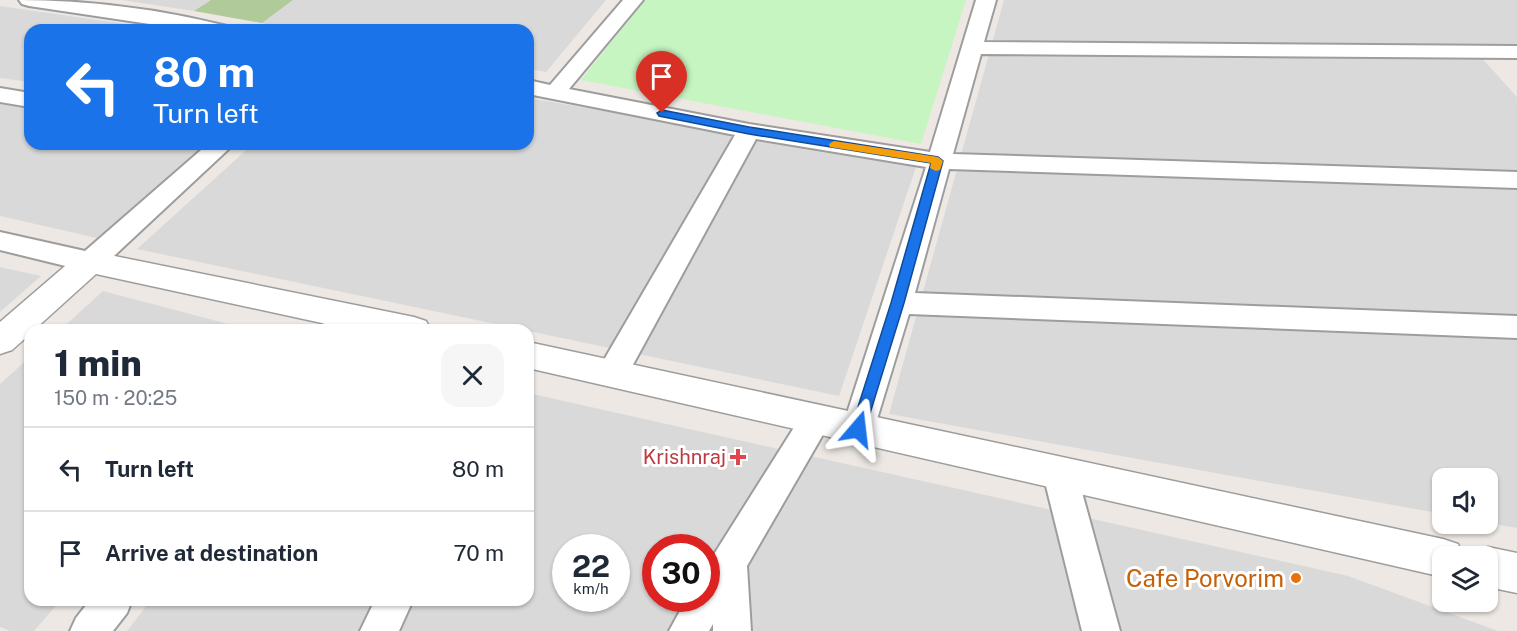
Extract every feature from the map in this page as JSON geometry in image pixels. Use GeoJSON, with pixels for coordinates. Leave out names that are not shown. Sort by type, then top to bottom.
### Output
{"type":"FeatureCollection","features":[{"type":"Feature","properties":{"kind":"street"},"geometry":{"type":"LineString","coordinates":[[30,0],[157,24]]}},
{"type":"Feature","properties":{"kind":"street"},"geometry":{"type":"LineString","coordinates":[[555,92],[633,0]]}},
{"type":"Feature","properties":{"kind":"street"},"geometry":{"type":"LineString","coordinates":[[858,429],[898,303],[986,0]]}},
{"type":"Feature","properties":{"kind":"street"},"geometry":{"type":"LineString","coordinates":[[971,48],[1517,52]]}},
{"type":"Feature","properties":{"kind":"street"},"geometry":{"type":"LineString","coordinates":[[1495,52],[1517,75]]}},
{"type":"Feature","properties":{"kind":"street"},"geometry":{"type":"LineString","coordinates":[[534,88],[749,131],[938,161],[1517,180]]}},
{"type":"Feature","properties":{"kind":"street"},"geometry":{"type":"LineString","coordinates":[[0,95],[24,99]]}},
{"type":"Feature","properties":{"kind":"street"},"geometry":{"type":"LineString","coordinates":[[612,374],[749,131]]}},
{"type":"Feature","properties":{"kind":"street"},"geometry":{"type":"LineString","coordinates":[[0,341],[215,150]]}},
{"type":"Feature","properties":{"kind":"street"},"geometry":{"type":"LineString","coordinates":[[0,241],[339,322],[358,324]]}},
{"type":"Feature","properties":{"kind":"street"},"geometry":{"type":"LineString","coordinates":[[898,303],[1517,327]]}},
{"type":"Feature","properties":{"kind":"street"},"geometry":{"type":"LineString","coordinates":[[534,356],[1432,556]]}},
{"type":"Feature","properties":{"kind":"street"},"geometry":{"type":"LineString","coordinates":[[688,631],[816,419]]}},
{"type":"Feature","properties":{"kind":"street"},"geometry":{"type":"LineString","coordinates":[[1060,474],[1101,631]]}},
{"type":"Feature","properties":{"kind":"street"},"geometry":{"type":"LineString","coordinates":[[729,564],[732,631]]}},
{"type":"Feature","properties":{"kind":"street"},"geometry":{"type":"LineString","coordinates":[[1498,569],[1517,573]]}},
{"type":"Feature","properties":{"kind":"street"},"geometry":{"type":"LineString","coordinates":[[89,631],[109,606]]}},
{"type":"Feature","properties":{"kind":"street"},"geometry":{"type":"LineString","coordinates":[[379,631],[392,606]]}},
{"type":"Feature","properties":{"kind":"shaded area"},"geometry":{"type":"Polygon","coordinates":[[[122,0],[211,0],[194,11],[122,0]]]}},
{"type":"Feature","properties":{"kind":"shaded area"},"geometry":{"type":"Polygon","coordinates":[[[293,0],[606,0],[546,72],[534,70],[534,24],[262,23],[293,0]]]}},
{"type":"Feature","properties":{"kind":"shaded area"},"geometry":{"type":"Polygon","coordinates":[[[1004,0],[1517,0],[1517,45],[1471,46],[1517,97],[1517,528],[1498,525],[1498,468],[1432,468],[1432,512],[889,414],[1004,0]]]}},
{"type":"Feature","properties":{"kind":"shaded area"},"geometry":{"type":"Polygon","coordinates":[[[0,6],[125,24],[24,24],[24,81],[0,78],[0,6]]]}},
{"type":"Feature","properties":{"kind":"shaded area"},"geometry":{"type":"Polygon","coordinates":[[[534,99],[917,164],[839,396],[534,332],[534,324],[495,324],[137,249],[246,150],[534,150],[534,99]]]}},
{"type":"Feature","properties":{"kind":"shaded area"},"geometry":{"type":"Polygon","coordinates":[[[0,102],[24,105],[24,150],[200,150],[97,238],[0,216],[0,102]]]}},
{"type":"Feature","properties":{"kind":"shaded area"},"geometry":{"type":"Polygon","coordinates":[[[0,267],[41,276],[0,312],[0,267]]]}},
{"type":"Feature","properties":{"kind":"shaded area"},"geometry":{"type":"Polygon","coordinates":[[[103,291],[228,324],[67,324],[103,291]]]}},
{"type":"Feature","properties":{"kind":"shaded area"},"geometry":{"type":"Polygon","coordinates":[[[24,362],[24,606],[56,606],[34,631],[10,631],[0,627],[0,384],[24,362]]]}},
{"type":"Feature","properties":{"kind":"shaded area"},"geometry":{"type":"Polygon","coordinates":[[[534,394],[1348,576],[1432,607],[1432,612],[1446,612],[1498,631],[127,631],[146,606],[534,606],[534,394]]]}},
{"type":"Feature","properties":{"kind":"green space"},"geometry":{"type":"Polygon","coordinates":[[[211,0],[293,0],[262,23],[194,11],[211,0]]]}},
{"type":"Feature","properties":{"kind":"green space"},"geometry":{"type":"Polygon","coordinates":[[[645,0],[966,0],[921,144],[581,80],[645,0]]]}},
{"type":"Feature","properties":{"kind":"slow traffic"},"geometry":{"type":"LineString","coordinates":[[834,144],[938,161],[936,168]]}},
{"type":"Feature","properties":{"kind":"place","name":"Krishnraj"},"geometry":{"type":"Point","coordinates":[738,457]}},
{"type":"Feature","properties":{"kind":"place","name":"Cafe Porvorim"},"geometry":{"type":"Point","coordinates":[1296,578]}},
{"type":"Feature","properties":{"kind":"route"},"geometry":{"type":"LineString","coordinates":[[662,113],[749,131],[938,161],[898,303],[858,429]]}}]}
